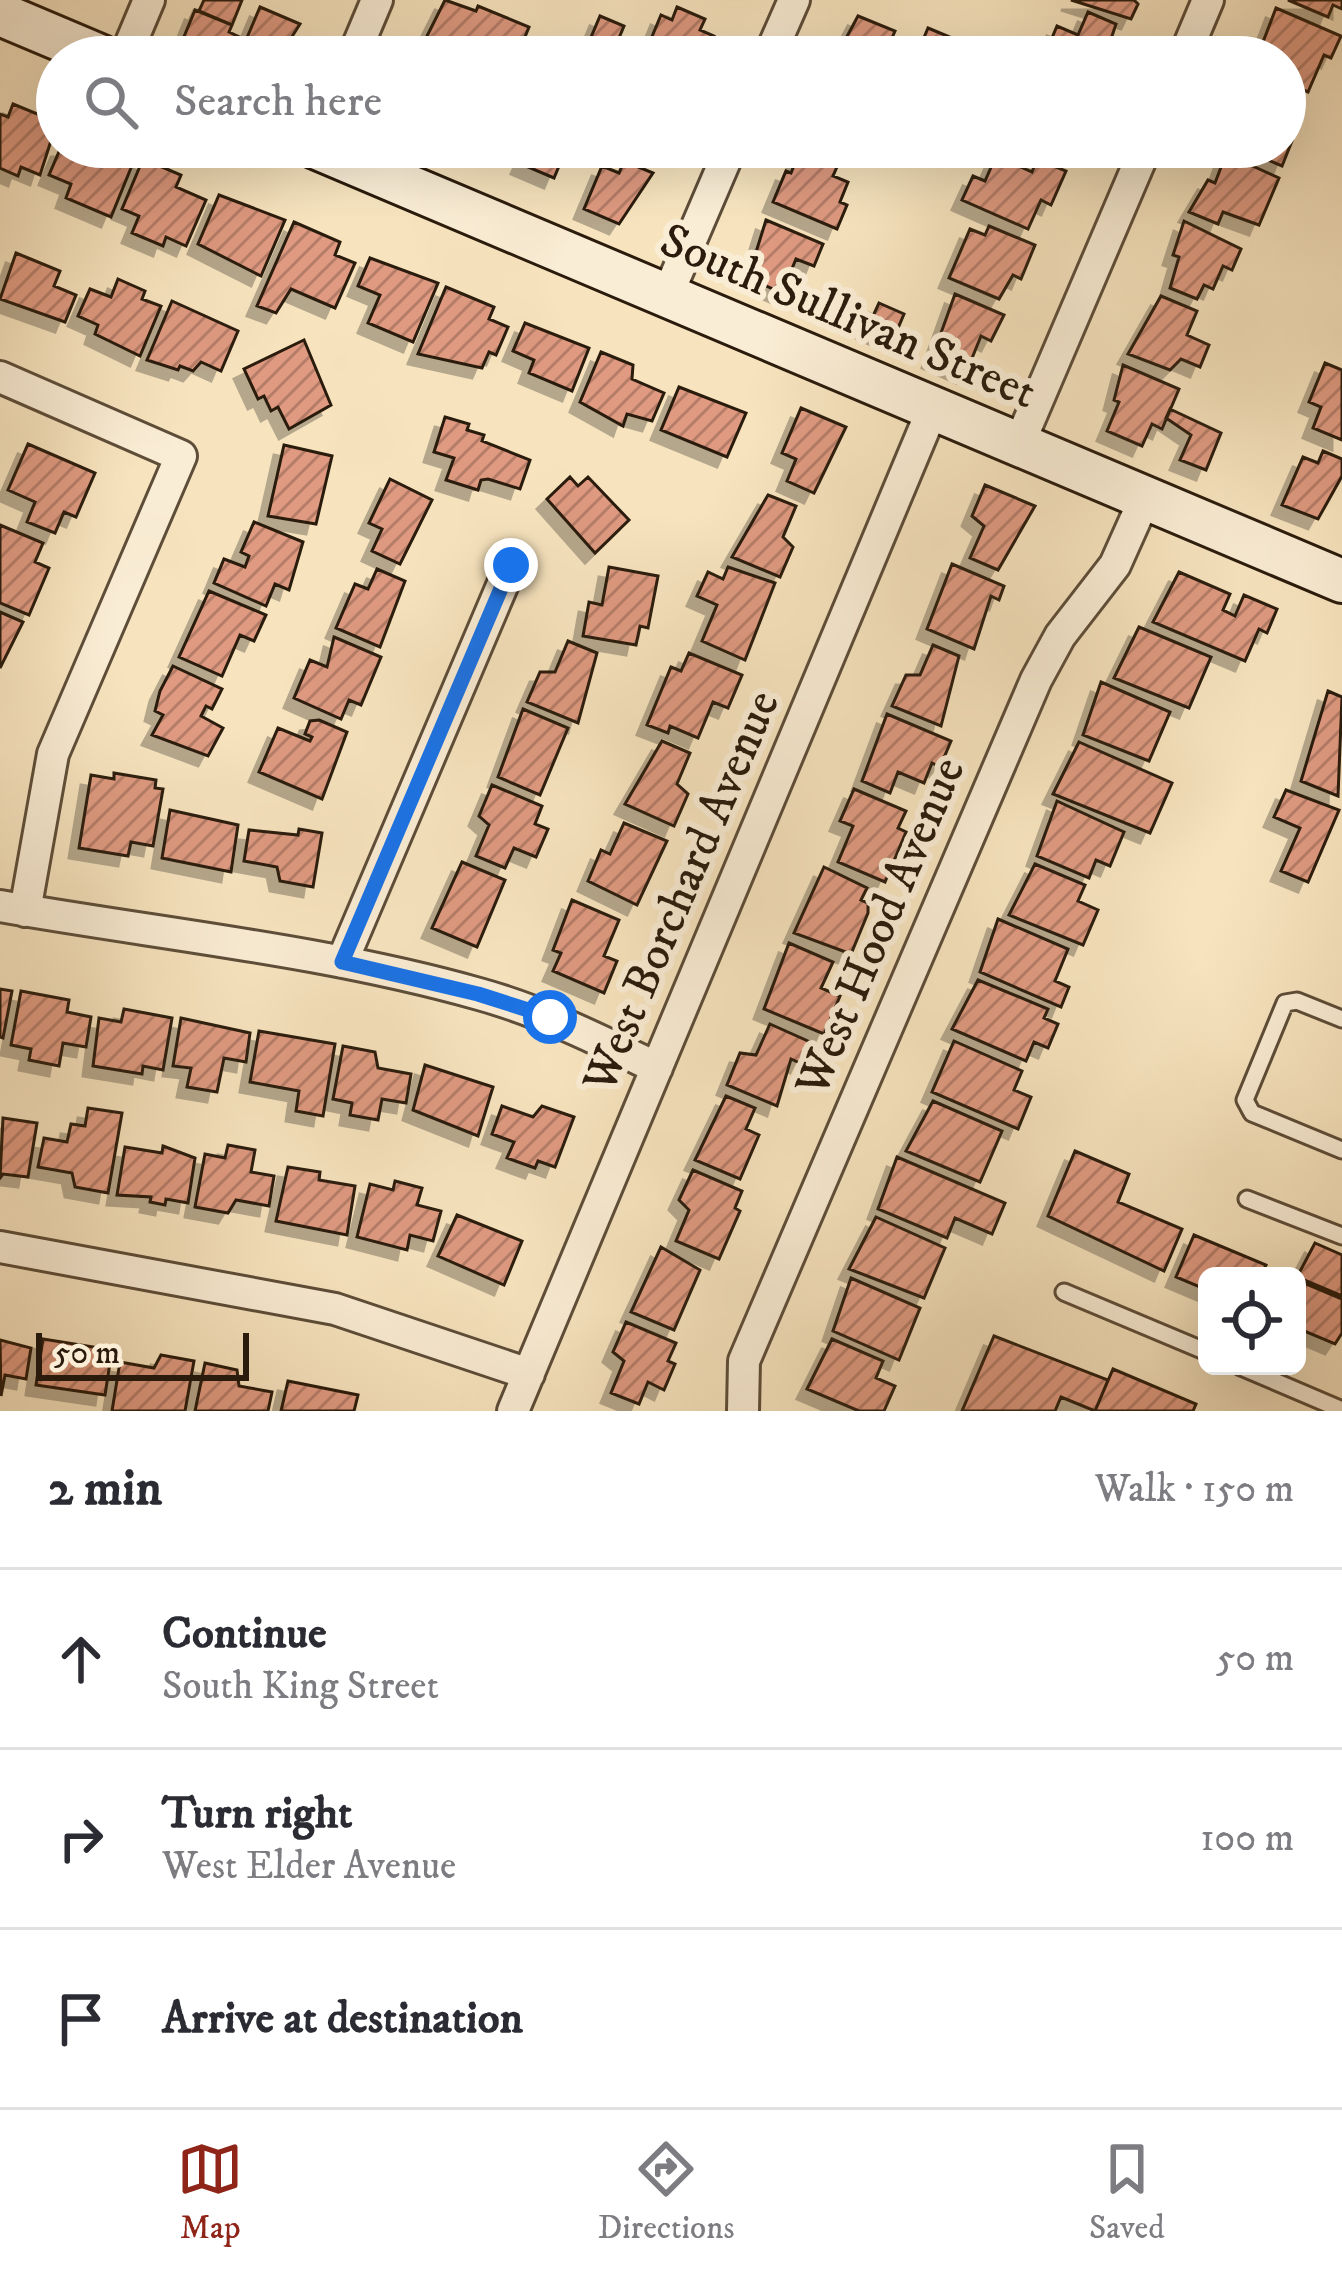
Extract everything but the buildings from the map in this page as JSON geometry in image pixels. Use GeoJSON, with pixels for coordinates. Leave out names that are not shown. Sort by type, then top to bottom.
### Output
{"type":"FeatureCollection","features":[{"type":"Feature","properties":{"kind":"street"},"geometry":{"type":"LineString","coordinates":[[134,36],[149,0]]}},
{"type":"Feature","properties":{"kind":"street"},"geometry":{"type":"LineString","coordinates":[[362,36],[377,0]]}},
{"type":"Feature","properties":{"kind":"street"},"geometry":{"type":"LineString","coordinates":[[778,36],[794,0]]}},
{"type":"Feature","properties":{"kind":"street"},"geometry":{"type":"LineString","coordinates":[[1193,36],[1208,0]]}},
{"type":"Feature","properties":{"kind":"street"},"geometry":{"type":"LineString","coordinates":[[0,14],[52,36]]}},
{"type":"Feature","properties":{"kind":"street","name":"South Sullivan Street"},"geometry":{"type":"LineString","coordinates":[[365,168],[1342,581]]}},
{"type":"Feature","properties":{"kind":"street"},"geometry":{"type":"LineString","coordinates":[[667,296],[722,168]]}},
{"type":"Feature","properties":{"kind":"street"},"geometry":{"type":"LineString","coordinates":[[1018,444],[1137,168]]}},
{"type":"Feature","properties":{"kind":"street"},"geometry":{"type":"LineString","coordinates":[[0,377],[181,456],[53,754],[13,909],[342,962],[478,994],[550,1017],[657,1068]]}},
{"type":"Feature","properties":{"kind":"street","name":"West Borchard Avenue"},"geometry":{"type":"LineString","coordinates":[[513,1411],[933,408]]}},
{"type":"Feature","properties":{"kind":"street","name":"West Hood Avenue"},"geometry":{"type":"LineString","coordinates":[[743,1411],[744,1361],[1036,680],[1060,636],[1115,565],[1145,498]]}},
{"type":"Feature","properties":{"kind":"street"},"geometry":{"type":"LineString","coordinates":[[342,962],[511,565]]}},
{"type":"Feature","properties":{"kind":"street"},"geometry":{"type":"LineString","coordinates":[[0,1247],[335,1309],[529,1374]]}},
{"type":"Feature","properties":{"kind":"lane"},"geometry":{"type":"LineString","coordinates":[[1342,1019],[1297,1001],[1285,1003],[1245,1100],[1252,1113],[1342,1150]]}},
{"type":"Feature","properties":{"kind":"lane"},"geometry":{"type":"LineString","coordinates":[[1247,1199],[1342,1236]]}},
{"type":"Feature","properties":{"kind":"lane"},"geometry":{"type":"LineString","coordinates":[[1064,1292],[1198,1348]]}},
{"type":"Feature","properties":{"kind":"lane"},"geometry":{"type":"LineString","coordinates":[[1260,1375],[1342,1410]]}},
{"type":"Feature","properties":{"kind":"route"},"geometry":{"type":"LineString","coordinates":[[511,565],[342,962],[478,994],[550,1017]]}}]}
